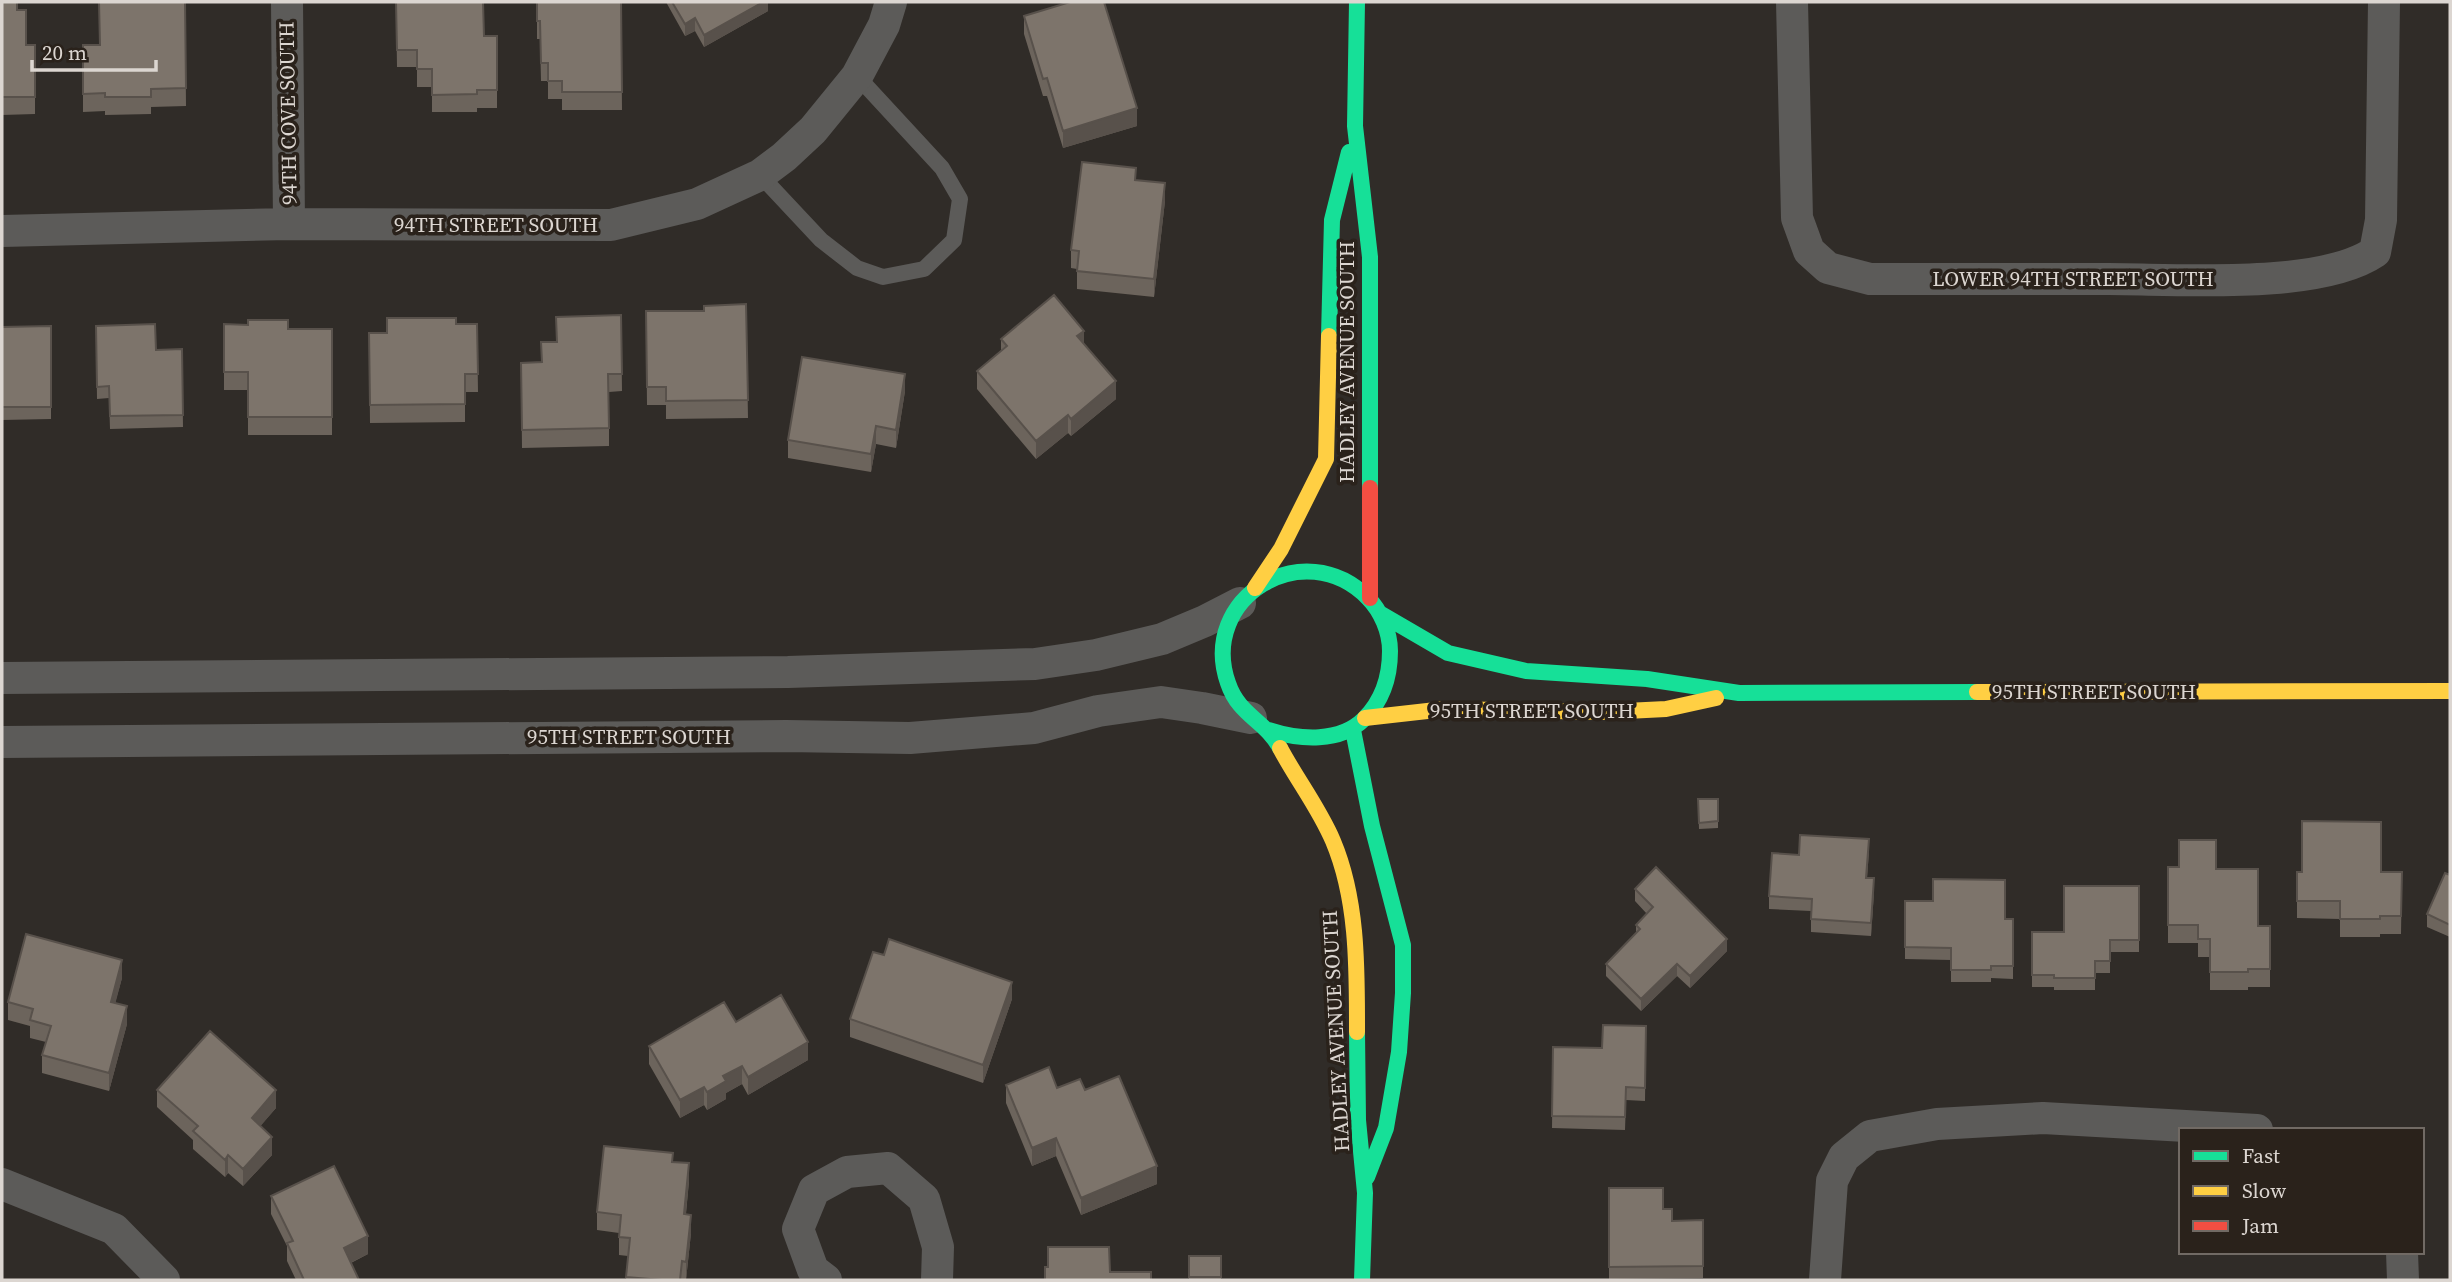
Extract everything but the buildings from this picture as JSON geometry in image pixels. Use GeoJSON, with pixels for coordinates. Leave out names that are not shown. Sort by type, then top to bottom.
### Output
{"type":"FeatureCollection","features":[{"type":"Feature","properties":{"kind":"street","name":"94TH COVE SOUTH"},"geometry":{"type":"LineString","coordinates":[[286,2],[289,224]]}},
{"type":"Feature","properties":{"kind":"street","name":"94TH STREET SOUTH"},"geometry":{"type":"LineString","coordinates":[[2,231],[289,224],[611,225],[697,205],[760,175],[813,130],[857,76],[884,25],[891,2]]}},
{"type":"Feature","properties":{"kind":"street","name":"HADLEY AVENUE SOUTH"},"geometry":{"type":"LineString","coordinates":[[1357,2],[1355,126],[1370,257],[1370,598]]}},
{"type":"Feature","properties":{"kind":"street","name":"LOWER 94TH STREET SOUTH"},"geometry":{"type":"LineString","coordinates":[[1792,2],[1797,218],[1809,251],[1828,268],[1870,279],[2251,279],[2326,272],[2360,263],[2375,252],[2381,220],[2384,2]]}},
{"type":"Feature","properties":{"kind":"street","name":"HADLEY AVENUE SOUTH"},"geometry":{"type":"LineString","coordinates":[[1248,596],[1281,549],[1326,459],[1332,220],[1355,126]]}},
{"type":"Feature","properties":{"kind":"street"},"geometry":{"type":"LineString","coordinates":[[2,678],[788,672],[1035,664],[1162,639],[1205,621],[1248,596],[1273,577],[1315,570],[1335,575],[1370,598],[1389,631],[1392,650],[1386,687],[1365,718],[1353,730],[1308,739],[1288,737],[1260,724],[1237,702],[1228,684],[1223,663],[1224,641],[1230,621],[1248,596]]}},
{"type":"Feature","properties":{"kind":"street","name":"95TH STREET SOUTH"},"geometry":{"type":"LineString","coordinates":[[1381,614],[1448,653],[1526,671],[1647,679],[1739,693],[2450,691]]}},
{"type":"Feature","properties":{"kind":"street","name":"95TH STREET SOUTH"},"geometry":{"type":"LineString","coordinates":[[1365,718],[1446,709],[1606,712],[1666,709],[1739,693]]}},
{"type":"Feature","properties":{"kind":"street","name":"95TH STREET SOUTH"},"geometry":{"type":"LineString","coordinates":[[2,742],[786,736],[910,738],[1034,728],[1098,711],[1161,702],[1202,708],[1260,724]]}},
{"type":"Feature","properties":{"kind":"street","name":"HADLEY AVENUE SOUTH"},"geometry":{"type":"LineString","coordinates":[[1260,724],[1307,792],[1336,848],[1351,900],[1358,993],[1358,1120],[1365,1182],[1362,1280]]}},
{"type":"Feature","properties":{"kind":"street","name":"HADLEY AVENUE SOUTH"},"geometry":{"type":"LineString","coordinates":[[1353,730],[1372,826],[1402,945],[1403,993],[1399,1052],[1386,1128],[1365,1182]]}},
{"type":"Feature","properties":{"kind":"street"},"geometry":{"type":"LineString","coordinates":[[1825,1280],[1832,1181],[1844,1157],[1870,1136],[1937,1124],[2043,1118],[2221,1128]]}},
{"type":"Feature","properties":{"kind":"street"},"geometry":{"type":"LineString","coordinates":[[826,1280],[813,1270],[798,1229],[814,1190],[847,1172],[888,1168],[924,1199],[938,1247],[937,1280]]}},
{"type":"Feature","properties":{"kind":"street"},"geometry":{"type":"LineString","coordinates":[[2,1184],[114,1229],[164,1280]]}},
{"type":"Feature","properties":{"kind":"street"},"geometry":{"type":"LineString","coordinates":[[2403,1254],[2403,1280]]}},
{"type":"Feature","properties":{"kind":"lane"},"geometry":{"type":"LineString","coordinates":[[760,175],[821,240],[857,268],[883,277],[924,269],[954,240],[960,199],[942,168],[857,76]]}},
{"type":"Feature","properties":{"kind":"traffic: fast"},"geometry":{"type":"LineString","coordinates":[[1357,2],[1355,126],[1370,257],[1370,488]]}},
{"type":"Feature","properties":{"kind":"traffic: fast"},"geometry":{"type":"LineString","coordinates":[[1329,336],[1332,220],[1349,152]]}},
{"type":"Feature","properties":{"kind":"traffic: fast"},"geometry":{"type":"LineString","coordinates":[[1269,730],[1294,736],[1332,736],[1354,727],[1364,719],[1381,696],[1390,661],[1390,644],[1386,629],[1373,603],[1342,580],[1315,572],[1288,574],[1263,584],[1242,602],[1228,625],[1223,652],[1228,683],[1245,711],[1267,731],[1280,748]]}},
{"type":"Feature","properties":{"kind":"traffic: fast"},"geometry":{"type":"LineString","coordinates":[[1381,614],[1448,653],[1526,671],[1647,679],[1739,693],[1977,692]]}},
{"type":"Feature","properties":{"kind":"traffic: fast"},"geometry":{"type":"LineString","coordinates":[[1353,730],[1372,826],[1403,945],[1399,1052],[1386,1128],[1367,1177]]}},
{"type":"Feature","properties":{"kind":"traffic: fast"},"geometry":{"type":"LineString","coordinates":[[1357,1032],[1358,1120],[1365,1193],[1362,1280]]}},
{"type":"Feature","properties":{"kind":"traffic: slow"},"geometry":{"type":"LineString","coordinates":[[1255,588],[1281,549],[1326,459],[1329,336]]}},
{"type":"Feature","properties":{"kind":"traffic: slow"},"geometry":{"type":"LineString","coordinates":[[1977,692],[2450,691]]}},
{"type":"Feature","properties":{"kind":"traffic: slow"},"geometry":{"type":"LineString","coordinates":[[1365,718],[1445,709],[1606,712],[1666,709],[1716,698]]}},
{"type":"Feature","properties":{"kind":"traffic: slow"},"geometry":{"type":"LineString","coordinates":[[1280,748],[1321,817],[1341,864],[1352,911],[1357,1032]]}},
{"type":"Feature","properties":{"kind":"traffic: jam"},"geometry":{"type":"LineString","coordinates":[[1370,488],[1370,598]]}}]}
